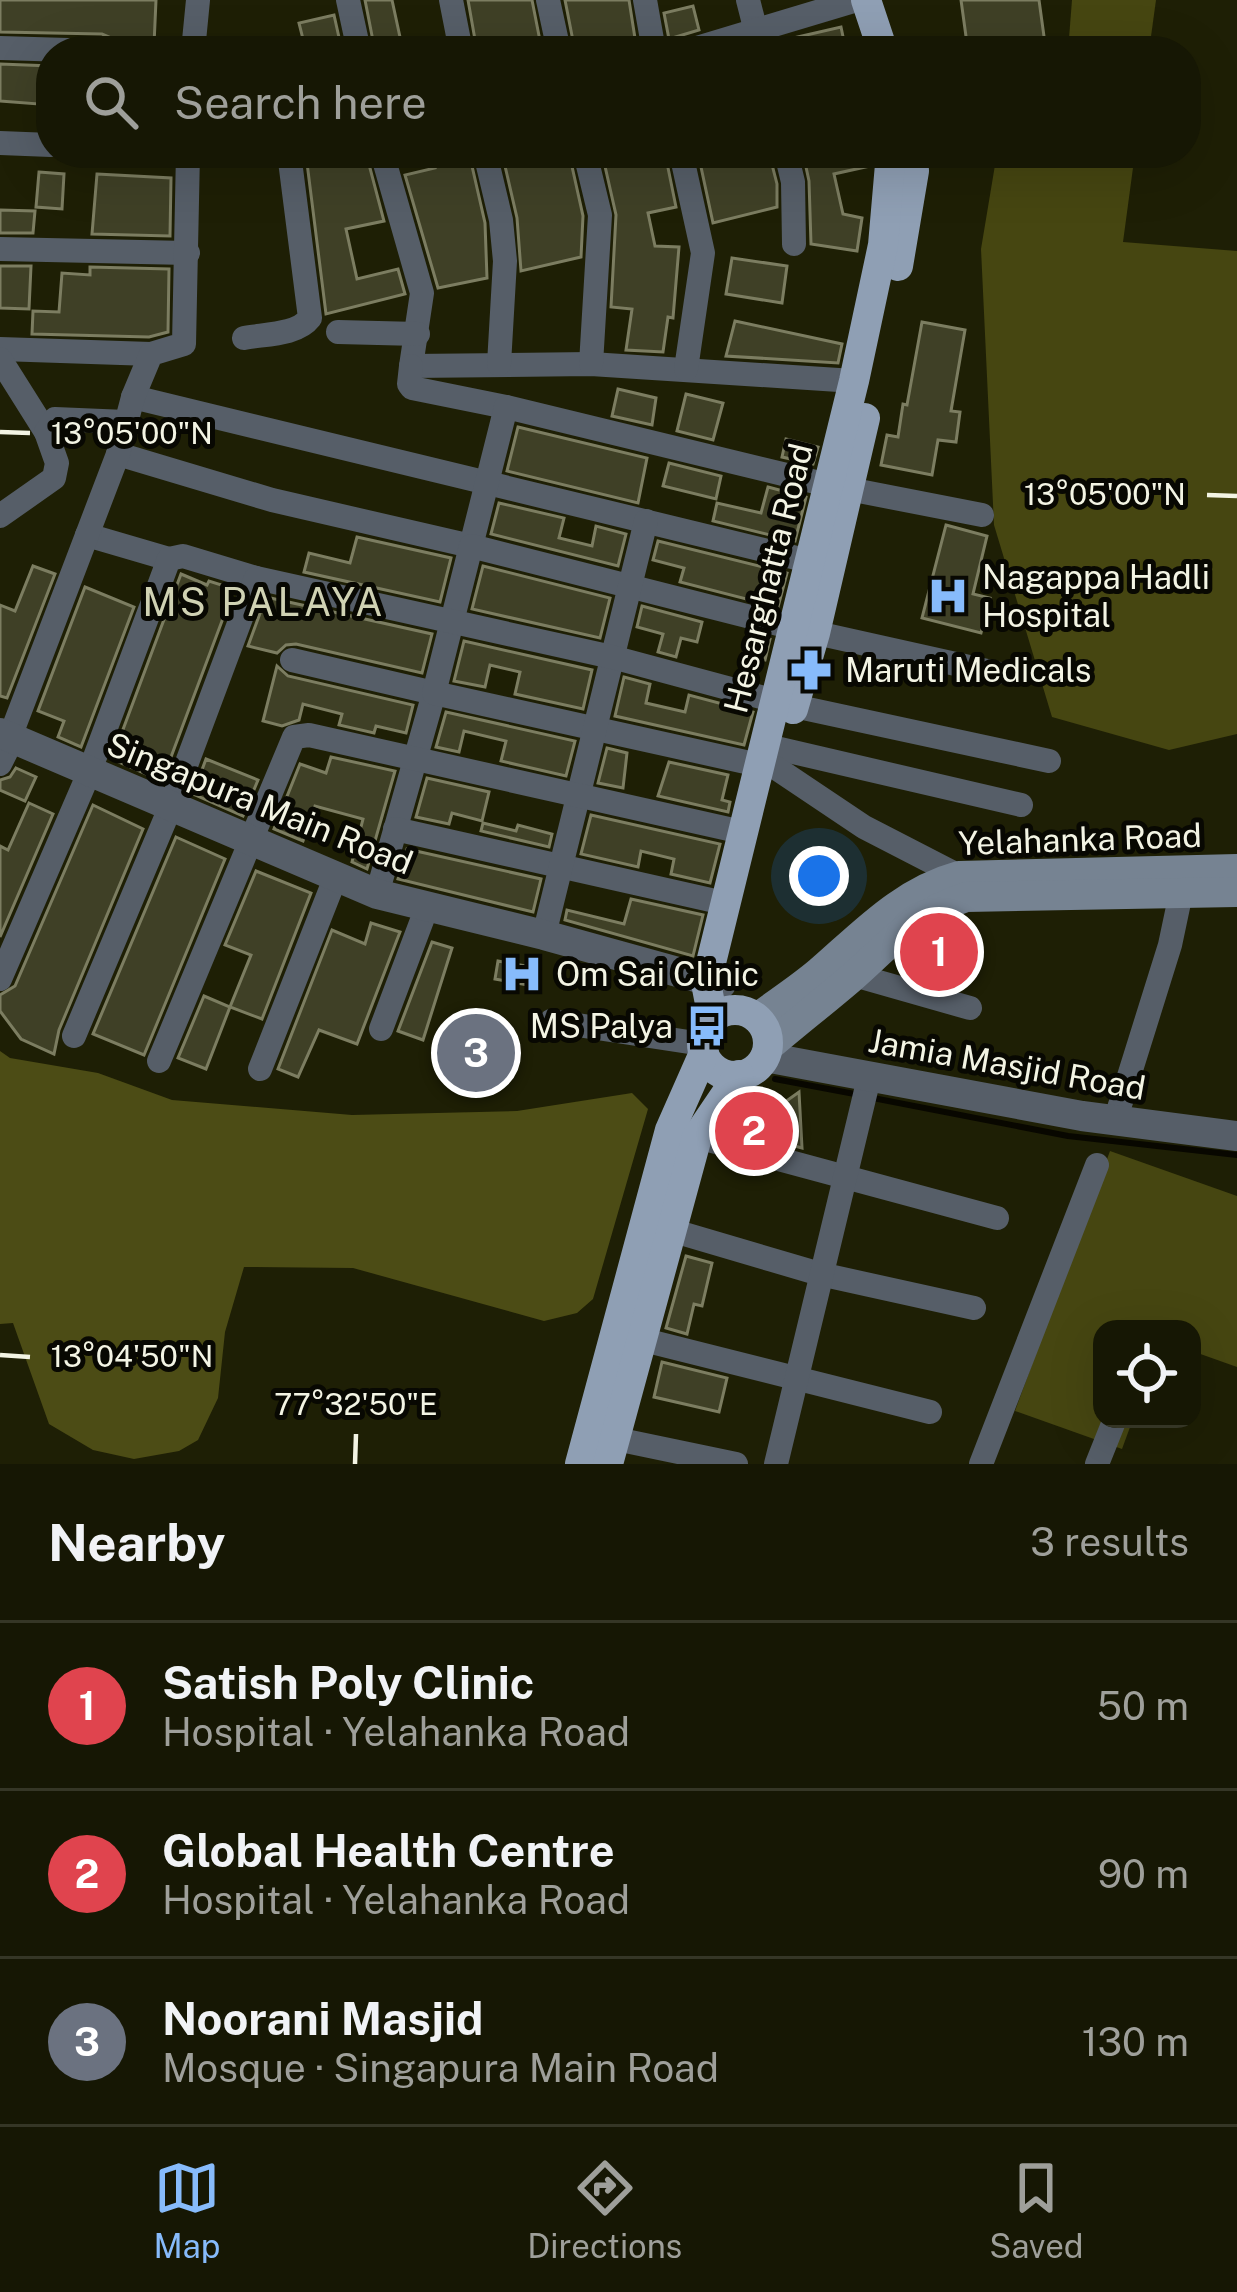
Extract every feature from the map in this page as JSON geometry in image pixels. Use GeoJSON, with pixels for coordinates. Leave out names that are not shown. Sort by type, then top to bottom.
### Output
{"type":"FeatureCollection","features":[{"type":"Feature","properties":{"kind":"main road"},"geometry":{"type":"LineString","coordinates":[[853,1],[859,36]]}},
{"type":"Feature","properties":{"kind":"main road"},"geometry":{"type":"LineString","coordinates":[[853,1],[874,36]]}},
{"type":"Feature","properties":{"kind":"main road","name":"Hesarghatta Road"},"geometry":{"type":"LineString","coordinates":[[838,487],[854,381],[883,245],[890,168]]}},
{"type":"Feature","properties":{"kind":"main road","name":"Hesarghatta Road"},"geometry":{"type":"LineString","coordinates":[[712,1016],[785,702],[906,228],[914,168]]}},
{"type":"Feature","properties":{"kind":"main road","name":"Hesarghatta Road"},"geometry":{"type":"LineString","coordinates":[[712,1016],[724,903],[742,832],[772,761]]}},
{"type":"Feature","properties":{"kind":"main road","name":"Yelahanka Road"},"geometry":{"type":"LineString","coordinates":[[763,1041],[813,977],[903,899],[932,884],[959,876],[1237,869]]}},
{"type":"Feature","properties":{"kind":"main road","name":"Yelahanka Road"},"geometry":{"type":"LineString","coordinates":[[763,1041],[854,975],[932,908],[966,898],[1237,892]]}},
{"type":"Feature","properties":{"kind":"main road"},"geometry":{"type":"LineString","coordinates":[[612,1452],[697,1137],[739,1076],[759,1066],[763,1041],[740,1010],[712,1016]]}},
{"type":"Feature","properties":{"kind":"main road"},"geometry":{"type":"LineString","coordinates":[[712,1016],[717,1070],[739,1076]]}},
{"type":"Feature","properties":{"kind":"main road"},"geometry":{"type":"LineString","coordinates":[[580,1464],[670,1130],[712,1016]]}},
{"type":"Feature","properties":{"kind":"street"},"geometry":{"type":"LineString","coordinates":[[194,36],[198,0]]}},
{"type":"Feature","properties":{"kind":"street"},"geometry":{"type":"LineString","coordinates":[[348,0],[355,36]]}},
{"type":"Feature","properties":{"kind":"street"},"geometry":{"type":"LineString","coordinates":[[451,0],[458,36]]}},
{"type":"Feature","properties":{"kind":"street"},"geometry":{"type":"LineString","coordinates":[[548,0],[556,36]]}},
{"type":"Feature","properties":{"kind":"street"},"geometry":{"type":"LineString","coordinates":[[644,0],[651,36]]}},
{"type":"Feature","properties":{"kind":"street"},"geometry":{"type":"LineString","coordinates":[[748,0],[758,36]]}},
{"type":"Feature","properties":{"kind":"street"},"geometry":{"type":"LineString","coordinates":[[769,36],[853,1]]}},
{"type":"Feature","properties":{"kind":"street"},"geometry":{"type":"LineString","coordinates":[[0,48],[36,49]]}},
{"type":"Feature","properties":{"kind":"street"},"geometry":{"type":"LineString","coordinates":[[0,143],[36,144]]}},
{"type":"Feature","properties":{"kind":"street"},"geometry":{"type":"LineString","coordinates":[[0,354],[151,354],[184,344],[188,168]]}},
{"type":"Feature","properties":{"kind":"street"},"geometry":{"type":"LineString","coordinates":[[244,338],[304,326],[310,317],[291,168]]}},
{"type":"Feature","properties":{"kind":"street"},"geometry":{"type":"LineString","coordinates":[[386,168],[422,293],[412,388],[838,487],[982,515]]}},
{"type":"Feature","properties":{"kind":"street"},"geometry":{"type":"LineString","coordinates":[[488,168],[502,220],[506,261],[500,364]]}},
{"type":"Feature","properties":{"kind":"street"},"geometry":{"type":"LineString","coordinates":[[589,168],[601,215],[591,364]]}},
{"type":"Feature","properties":{"kind":"street"},"geometry":{"type":"LineString","coordinates":[[684,168],[704,253],[686,369]]}},
{"type":"Feature","properties":{"kind":"street"},"geometry":{"type":"LineString","coordinates":[[790,168],[794,244]]}},
{"type":"Feature","properties":{"kind":"street"},"geometry":{"type":"LineString","coordinates":[[0,249],[188,253]]}},
{"type":"Feature","properties":{"kind":"street"},"geometry":{"type":"LineString","coordinates":[[338,332],[418,334]]}},
{"type":"Feature","properties":{"kind":"street"},"geometry":{"type":"LineString","coordinates":[[0,354],[46,432],[56,472],[49,483],[3,509]]}},
{"type":"Feature","properties":{"kind":"street"},"geometry":{"type":"LineString","coordinates":[[6,743],[118,454],[133,397],[151,354]]}},
{"type":"Feature","properties":{"kind":"street"},"geometry":{"type":"LineString","coordinates":[[411,366],[591,364],[854,381]]}},
{"type":"Feature","properties":{"kind":"street"},"geometry":{"type":"LineString","coordinates":[[133,397],[820,560]]}},
{"type":"Feature","properties":{"kind":"street"},"geometry":{"type":"LineString","coordinates":[[377,894],[434,693],[506,407]]}},
{"type":"Feature","properties":{"kind":"street"},"geometry":{"type":"LineString","coordinates":[[46,432],[55,419],[125,422]]}},
{"type":"Feature","properties":{"kind":"street"},"geometry":{"type":"LineString","coordinates":[[118,454],[272,500],[804,631],[996,673]]}},
{"type":"Feature","properties":{"kind":"street"},"geometry":{"type":"LineString","coordinates":[[544,934],[646,521]]}},
{"type":"Feature","properties":{"kind":"street"},"geometry":{"type":"LineString","coordinates":[[87,535],[169,559],[183,556],[256,578],[1048,761]]}},
{"type":"Feature","properties":{"kind":"street"},"geometry":{"type":"LineString","coordinates":[[0,979],[89,773],[169,559]]}},
{"type":"Feature","properties":{"kind":"street"},"geometry":{"type":"LineString","coordinates":[[74,1036],[170,808],[256,578]]}},
{"type":"Feature","properties":{"kind":"street"},"geometry":{"type":"LineString","coordinates":[[292,660],[595,728],[1021,805]]}},
{"type":"Feature","properties":{"kind":"street"},"geometry":{"type":"LineString","coordinates":[[158,1060],[294,737],[309,735],[415,757],[742,832]]}},
{"type":"Feature","properties":{"kind":"street","name":"Singapura Main Road"},"geometry":{"type":"LineString","coordinates":[[6,743],[377,894],[544,934],[712,1016]]}},
{"type":"Feature","properties":{"kind":"street"},"geometry":{"type":"LineString","coordinates":[[772,761],[864,827],[959,876]]}},
{"type":"Feature","properties":{"kind":"street"},"geometry":{"type":"LineString","coordinates":[[395,829],[724,903]]}},
{"type":"Feature","properties":{"kind":"street"},"geometry":{"type":"LineString","coordinates":[[260,1069],[336,876]]}},
{"type":"Feature","properties":{"kind":"street"},"geometry":{"type":"LineString","coordinates":[[1114,1121],[1170,945],[1181,893]]}},
{"type":"Feature","properties":{"kind":"street"},"geometry":{"type":"LineString","coordinates":[[381,1029],[427,907]]}},
{"type":"Feature","properties":{"kind":"street"},"geometry":{"type":"LineString","coordinates":[[854,975],[970,1008]]}},
{"type":"Feature","properties":{"kind":"street"},"geometry":{"type":"LineString","coordinates":[[551,1021],[712,1016]]}},
{"type":"Feature","properties":{"kind":"street","name":"Jamia Masjid Road"},"geometry":{"type":"LineString","coordinates":[[763,1041],[866,1090],[1237,1136]]}},
{"type":"Feature","properties":{"kind":"street"},"geometry":{"type":"LineString","coordinates":[[776,1464],[866,1090]]}},
{"type":"Feature","properties":{"kind":"street"},"geometry":{"type":"LineString","coordinates":[[697,1137],[997,1218]]}},
{"type":"Feature","properties":{"kind":"street"},"geometry":{"type":"LineString","coordinates":[[981,1464],[1097,1165]]}},
{"type":"Feature","properties":{"kind":"street"},"geometry":{"type":"LineString","coordinates":[[674,1231],[820,1274],[974,1309]]}},
{"type":"Feature","properties":{"kind":"street"},"geometry":{"type":"LineString","coordinates":[[644,1340],[930,1412]]}},
{"type":"Feature","properties":{"kind":"street"},"geometry":{"type":"LineString","coordinates":[[1097,1464],[1111,1428]]}},
{"type":"Feature","properties":{"kind":"street"},"geometry":{"type":"LineString","coordinates":[[612,1452],[736,1464]]}},
{"type":"Feature","properties":{"kind":"shaded area"},"geometry":{"type":"Polygon","coordinates":[[[1072,0],[1156,0],[1151,36],[1069,36],[1072,0]]]}},
{"type":"Feature","properties":{"kind":"shaded area"},"geometry":{"type":"Polygon","coordinates":[[[994,168],[1133,168],[1123,242],[1237,251],[1237,734],[1169,750],[1052,717],[994,525],[981,249],[994,168]]]}},
{"type":"Feature","properties":{"kind":"shaded area"},"geometry":{"type":"Polygon","coordinates":[[[0,1051],[10,1058],[98,1073],[172,1100],[352,1115],[517,1111],[632,1093],[648,1109],[593,1299],[577,1313],[544,1321],[353,1268],[244,1267],[225,1332],[218,1398],[198,1440],[179,1451],[134,1459],[93,1450],[49,1424],[13,1323],[0,1324],[0,1051]]]}},
{"type":"Feature","properties":{"kind":"shaded area"},"geometry":{"type":"Polygon","coordinates":[[[1110,1151],[1237,1196],[1237,1367],[1201,1354],[1201,1320],[1093,1320],[1093,1428],[1130,1428],[1122,1449],[1015,1411],[1110,1151]]]}},
{"type":"Feature","properties":{"kind":"building"},"geometry":{"type":"Polygon","coordinates":[[[0,0],[156,0],[154,36],[0,32],[0,0]]]}},
{"type":"Feature","properties":{"kind":"building"},"geometry":{"type":"Polygon","coordinates":[[[365,0],[392,0],[400,36],[372,36],[365,0]]]}},
{"type":"Feature","properties":{"kind":"building"},"geometry":{"type":"Polygon","coordinates":[[[468,0],[532,0],[539,36],[474,36],[468,0]]]}},
{"type":"Feature","properties":{"kind":"building"},"geometry":{"type":"Polygon","coordinates":[[[565,0],[629,0],[635,36],[572,36],[565,0]]]}},
{"type":"Feature","properties":{"kind":"building"},"geometry":{"type":"Polygon","coordinates":[[[961,0],[1039,0],[1044,36],[966,36],[961,0]]]}},
{"type":"Feature","properties":{"kind":"building"},"geometry":{"type":"Polygon","coordinates":[[[693,6],[699,30],[668,36],[664,13],[693,6]]]}},
{"type":"Feature","properties":{"kind":"building"},"geometry":{"type":"Polygon","coordinates":[[[334,15],[339,36],[302,36],[299,23],[334,15]]]}},
{"type":"Feature","properties":{"kind":"building"},"geometry":{"type":"Polygon","coordinates":[[[841,27],[843,36],[802,36],[841,27]]]}},
{"type":"Feature","properties":{"kind":"building"},"geometry":{"type":"Polygon","coordinates":[[[0,64],[36,65],[36,104],[0,101],[0,64]]]}},
{"type":"Feature","properties":{"kind":"building"},"geometry":{"type":"Polygon","coordinates":[[[308,168],[370,168],[384,221],[346,229],[357,279],[398,269],[405,294],[326,314],[308,168]]]}},
{"type":"Feature","properties":{"kind":"building"},"geometry":{"type":"Polygon","coordinates":[[[435,168],[472,168],[485,223],[487,278],[438,288],[405,175],[435,168]]]}},
{"type":"Feature","properties":{"kind":"building"},"geometry":{"type":"Polygon","coordinates":[[[505,168],[572,168],[583,216],[581,257],[521,271],[517,218],[505,168]]]}},
{"type":"Feature","properties":{"kind":"building"},"geometry":{"type":"Polygon","coordinates":[[[605,168],[668,168],[676,207],[648,213],[655,246],[679,247],[673,318],[668,317],[663,352],[626,350],[632,309],[611,307],[616,215],[605,168]]]}},
{"type":"Feature","properties":{"kind":"building"},"geometry":{"type":"Polygon","coordinates":[[[701,168],[773,168],[777,207],[713,223],[701,168]]]}},
{"type":"Feature","properties":{"kind":"building"},"geometry":{"type":"Polygon","coordinates":[[[806,168],[861,168],[834,174],[843,214],[862,218],[857,251],[811,244],[806,168]]]}},
{"type":"Feature","properties":{"kind":"building"},"geometry":{"type":"Polygon","coordinates":[[[39,172],[64,174],[62,209],[36,207],[39,172]]]}},
{"type":"Feature","properties":{"kind":"building"},"geometry":{"type":"Polygon","coordinates":[[[97,174],[171,178],[170,236],[92,234],[97,174]]]}},
{"type":"Feature","properties":{"kind":"building"},"geometry":{"type":"Polygon","coordinates":[[[0,210],[35,211],[33,233],[0,233],[0,210]]]}},
{"type":"Feature","properties":{"kind":"building"},"geometry":{"type":"Polygon","coordinates":[[[732,258],[787,266],[782,303],[726,294],[732,258]]]}},
{"type":"Feature","properties":{"kind":"building"},"geometry":{"type":"Polygon","coordinates":[[[0,266],[31,266],[29,309],[0,308],[0,266]]]}},
{"type":"Feature","properties":{"kind":"building"},"geometry":{"type":"Polygon","coordinates":[[[90,267],[169,269],[168,332],[149,337],[32,334],[33,311],[59,312],[62,273],[90,275],[90,267]]]}},
{"type":"Feature","properties":{"kind":"building"},"geometry":{"type":"Polygon","coordinates":[[[735,321],[842,344],[838,363],[726,356],[735,321]]]}},
{"type":"Feature","properties":{"kind":"building"},"geometry":{"type":"Polygon","coordinates":[[[922,322],[965,330],[951,411],[960,412],[956,442],[938,440],[932,475],[881,465],[887,435],[898,437],[922,322]]]}},
{"type":"Feature","properties":{"kind":"building"},"geometry":{"type":"Polygon","coordinates":[[[618,389],[656,398],[652,425],[612,416],[618,389]]]}},
{"type":"Feature","properties":{"kind":"building"},"geometry":{"type":"Polygon","coordinates":[[[686,394],[723,403],[713,440],[677,431],[686,394]]]}},
{"type":"Feature","properties":{"kind":"building"},"geometry":{"type":"Polygon","coordinates":[[[518,427],[647,458],[638,503],[507,471],[518,427]]]}},
{"type":"Feature","properties":{"kind":"building"},"geometry":{"type":"Polygon","coordinates":[[[786,439],[818,447],[813,464],[782,457],[786,439]]]}},
{"type":"Feature","properties":{"kind":"building"},"geometry":{"type":"Polygon","coordinates":[[[669,463],[721,476],[716,499],[663,486],[669,463]]]}},
{"type":"Feature","properties":{"kind":"building"},"geometry":{"type":"Polygon","coordinates":[[[768,487],[806,497],[795,541],[713,521],[717,503],[761,513],[768,487]]]}},
{"type":"Feature","properties":{"kind":"building"},"geometry":{"type":"Polygon","coordinates":[[[499,503],[564,518],[559,538],[592,546],[596,526],[626,534],[618,566],[491,534],[499,503]]]}},
{"type":"Feature","properties":{"kind":"building"},"geometry":{"type":"Polygon","coordinates":[[[946,525],[987,536],[973,594],[990,598],[981,633],[922,618],[946,525]]]}},
{"type":"Feature","properties":{"kind":"building"},"geometry":{"type":"Polygon","coordinates":[[[357,537],[451,558],[440,602],[304,572],[309,553],[350,563],[357,537]]]}},
{"type":"Feature","properties":{"kind":"building"},"geometry":{"type":"Polygon","coordinates":[[[658,541],[787,573],[778,607],[680,582],[684,568],[653,560],[658,541]]]}},
{"type":"Feature","properties":{"kind":"building"},"geometry":{"type":"Polygon","coordinates":[[[33,566],[55,574],[7,698],[0,696],[0,605],[15,611],[33,566]]]}},
{"type":"Feature","properties":{"kind":"building"},"geometry":{"type":"Polygon","coordinates":[[[483,566],[610,598],[600,638],[472,609],[483,566]]]}},
{"type":"Feature","properties":{"kind":"building"},"geometry":{"type":"Polygon","coordinates":[[[181,574],[234,589],[162,781],[112,759],[181,574]]]}},
{"type":"Feature","properties":{"kind":"building"},"geometry":{"type":"Polygon","coordinates":[[[85,587],[134,607],[81,747],[58,737],[64,721],[38,711],[85,587]]]}},
{"type":"Feature","properties":{"kind":"building"},"geometry":{"type":"Polygon","coordinates":[[[266,597],[432,634],[422,673],[296,644],[277,653],[248,646],[266,597]]]}},
{"type":"Feature","properties":{"kind":"building"},"geometry":{"type":"Polygon","coordinates":[[[642,606],[702,622],[697,642],[681,638],[676,657],[658,652],[663,634],[637,627],[642,606]]]}},
{"type":"Feature","properties":{"kind":"building"},"geometry":{"type":"Polygon","coordinates":[[[748,633],[770,639],[765,660],[743,655],[748,633]]]}},
{"type":"Feature","properties":{"kind":"building"},"geometry":{"type":"Polygon","coordinates":[[[464,641],[592,670],[583,709],[515,694],[520,672],[490,665],[485,687],[454,681],[464,641]]]}},
{"type":"Feature","properties":{"kind":"building"},"geometry":{"type":"Polygon","coordinates":[[[277,666],[288,676],[413,705],[406,733],[376,726],[374,733],[339,725],[342,714],[303,704],[299,720],[282,726],[263,721],[277,666]]]}},
{"type":"Feature","properties":{"kind":"building"},"geometry":{"type":"Polygon","coordinates":[[[624,677],[650,684],[646,703],[685,712],[689,695],[753,712],[744,745],[615,716],[624,677]]]}},
{"type":"Feature","properties":{"kind":"building"},"geometry":{"type":"Polygon","coordinates":[[[446,712],[575,741],[566,776],[501,761],[506,741],[464,731],[459,752],[436,747],[446,712]]]}},
{"type":"Feature","properties":{"kind":"building"},"geometry":{"type":"Polygon","coordinates":[[[607,748],[627,753],[623,788],[598,783],[607,748]]]}},
{"type":"Feature","properties":{"kind":"building"},"geometry":{"type":"Polygon","coordinates":[[[331,757],[395,771],[367,869],[352,862],[363,819],[315,806],[303,841],[274,829],[300,764],[326,773],[331,757]]]}},
{"type":"Feature","properties":{"kind":"building"},"geometry":{"type":"Polygon","coordinates":[[[206,759],[258,780],[243,816],[193,794],[206,759]]]}},
{"type":"Feature","properties":{"kind":"building"},"geometry":{"type":"Polygon","coordinates":[[[669,762],[728,775],[722,800],[730,802],[728,812],[658,796],[669,762]]]}},
{"type":"Feature","properties":{"kind":"building"},"geometry":{"type":"Polygon","coordinates":[[[16,768],[36,777],[25,801],[0,790],[0,780],[16,768]]]}},
{"type":"Feature","properties":{"kind":"building"},"geometry":{"type":"Polygon","coordinates":[[[427,778],[489,792],[482,821],[452,813],[449,824],[416,817],[427,778]]]}},
{"type":"Feature","properties":{"kind":"building"},"geometry":{"type":"Polygon","coordinates":[[[29,803],[53,814],[0,937],[0,846],[8,850],[29,803]]]}},
{"type":"Feature","properties":{"kind":"building"},"geometry":{"type":"Polygon","coordinates":[[[93,805],[143,829],[59,1030],[54,1054],[21,1039],[0,1011],[0,995],[15,986],[93,805]]]}},
{"type":"Feature","properties":{"kind":"building"},"geometry":{"type":"Polygon","coordinates":[[[591,815],[720,844],[710,883],[671,874],[674,859],[641,851],[638,867],[581,854],[591,815]]]}},
{"type":"Feature","properties":{"kind":"building"},"geometry":{"type":"Polygon","coordinates":[[[483,823],[552,834],[549,847],[481,831],[483,823]]]}},
{"type":"Feature","properties":{"kind":"building"},"geometry":{"type":"Polygon","coordinates":[[[176,837],[225,859],[144,1055],[93,1034],[176,837]]]}},
{"type":"Feature","properties":{"kind":"building"},"geometry":{"type":"Polygon","coordinates":[[[407,849],[541,879],[533,912],[398,879],[407,849]]]}},
{"type":"Feature","properties":{"kind":"building"},"geometry":{"type":"Polygon","coordinates":[[[256,871],[311,893],[262,1019],[230,1007],[251,955],[225,945],[256,871]]]}},
{"type":"Feature","properties":{"kind":"building"},"geometry":{"type":"Polygon","coordinates":[[[631,899],[703,915],[693,956],[565,920],[567,910],[624,924],[631,899]]]}},
{"type":"Feature","properties":{"kind":"building"},"geometry":{"type":"Polygon","coordinates":[[[371,923],[400,932],[357,1044],[319,1030],[298,1077],[278,1069],[332,930],[365,944],[371,923]]]}},
{"type":"Feature","properties":{"kind":"building"},"geometry":{"type":"Polygon","coordinates":[[[942,938],[964,955],[945,979],[923,962],[942,938]]]}},
{"type":"Feature","properties":{"kind":"building"},"geometry":{"type":"Polygon","coordinates":[[[432,942],[452,948],[423,1040],[398,1031],[432,942]]]}},
{"type":"Feature","properties":{"kind":"building"},"geometry":{"type":"Polygon","coordinates":[[[498,961],[531,967],[528,985],[495,979],[498,961]]]}},
{"type":"Feature","properties":{"kind":"building"},"geometry":{"type":"Polygon","coordinates":[[[204,996],[230,1007],[206,1069],[178,1058],[204,996]]]}},
{"type":"Feature","properties":{"kind":"building"},"geometry":{"type":"Polygon","coordinates":[[[799,1092],[802,1148],[743,1132],[799,1092]]]}},
{"type":"Feature","properties":{"kind":"building"},"geometry":{"type":"Polygon","coordinates":[[[686,1256],[712,1263],[702,1306],[694,1304],[687,1334],[666,1328],[686,1256]]]}},
{"type":"Feature","properties":{"kind":"building"},"geometry":{"type":"Polygon","coordinates":[[[662,1362],[727,1378],[719,1412],[654,1397],[662,1362]]]}},
{"type":"Feature","properties":{"kind":"waterway"},"geometry":{"type":"LineString","coordinates":[[775,1079],[860,1095]]}},
{"type":"Feature","properties":{"kind":"waterway"},"geometry":{"type":"LineString","coordinates":[[873,1098],[1068,1136],[1237,1155]]}},
{"type":"Feature","properties":{"kind":"place","name":"Nagappa Hadli Hospital"},"geometry":{"type":"Point","coordinates":[948,596]}},
{"type":"Feature","properties":{"kind":"place","name":"Maruti Medicals"},"geometry":{"type":"Point","coordinates":[811,670]}},
{"type":"Feature","properties":{"kind":"place","name":"Satish Poly Clinic"},"geometry":{"type":"Point","coordinates":[939,952]}},
{"type":"Feature","properties":{"kind":"place","name":"Om Sai Clinic"},"geometry":{"type":"Point","coordinates":[522,974]}},
{"type":"Feature","properties":{"kind":"place","name":"MS Palya"},"geometry":{"type":"Point","coordinates":[707,1026]}},
{"type":"Feature","properties":{"kind":"place","name":"Noorani Masjid"},"geometry":{"type":"Point","coordinates":[476,1053]}},
{"type":"Feature","properties":{"kind":"place","name":"Global Health Centre"},"geometry":{"type":"Point","coordinates":[754,1131]}},
{"type":"Feature","properties":{"kind":"district","name":"MS PALAYA"},"geometry":{"type":"Point","coordinates":[264,602]}}]}
